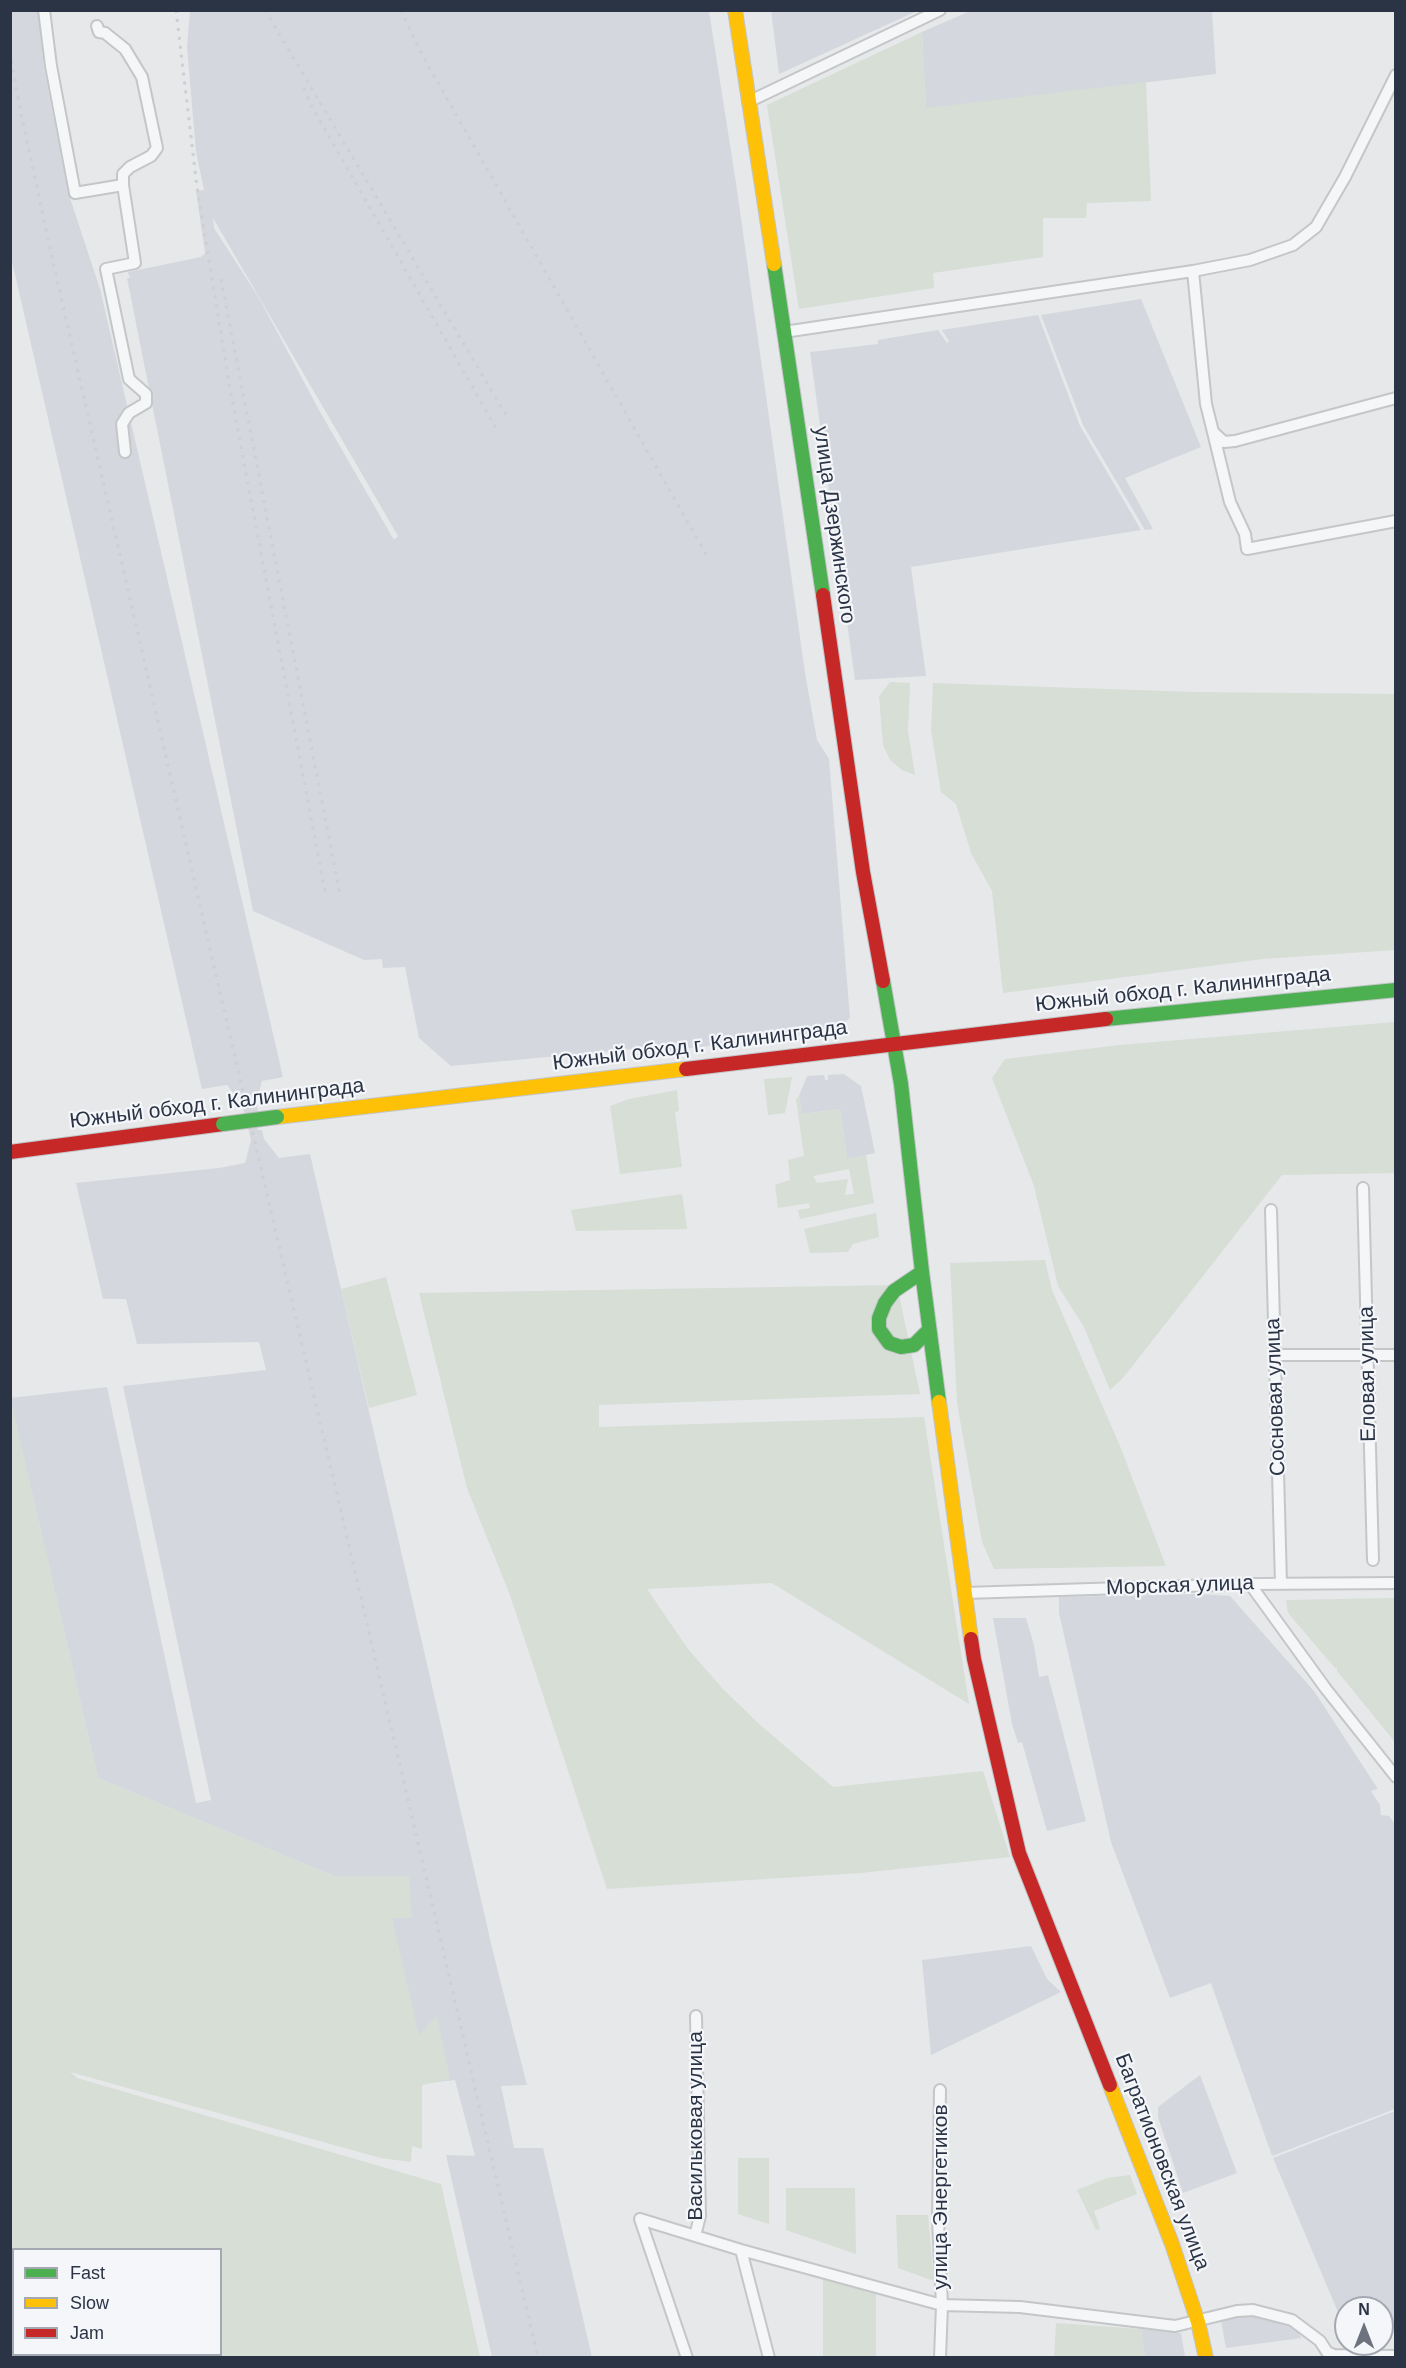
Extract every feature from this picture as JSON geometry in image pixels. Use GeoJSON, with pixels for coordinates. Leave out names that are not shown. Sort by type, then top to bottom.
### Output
{"type":"FeatureCollection","features":[{"type":"Feature","properties":{"kind":"main road","name":"улица Дзержинского"},"geometry":{"type":"LineString","coordinates":[[735,10],[863,872],[901,1084],[929,1330],[965,1593]]}},
{"type":"Feature","properties":{"kind":"main road","name":"Южный обход г. Калининграда"},"geometry":{"type":"LineString","coordinates":[[10,1152],[277,1117],[1189,1009],[1395,990]]}},
{"type":"Feature","properties":{"kind":"main road"},"geometry":{"type":"LineString","coordinates":[[922,1272],[894,1291],[879,1318],[879,1329],[889,1343],[901,1347],[914,1346],[929,1330]]}},
{"type":"Feature","properties":{"kind":"main road","name":"Багратионовская улица"},"geometry":{"type":"LineString","coordinates":[[965,1593],[974,1659],[1019,1853],[1172,2244],[1198,2322],[1206,2358]]}},
{"type":"Feature","properties":{"kind":"street"},"geometry":{"type":"LineString","coordinates":[[44,10],[51,66],[75,193],[123,185]]}},
{"type":"Feature","properties":{"kind":"street"},"geometry":{"type":"LineString","coordinates":[[748,102],[940,10]]}},
{"type":"Feature","properties":{"kind":"street"},"geometry":{"type":"LineString","coordinates":[[98,26],[99,32],[105,33],[125,49],[142,77],[157,148],[151,156],[130,167],[123,174],[135,263],[106,269],[129,380],[146,394],[146,402],[129,413],[122,424],[125,452]]}},
{"type":"Feature","properties":{"kind":"street"},"geometry":{"type":"LineString","coordinates":[[784,332],[1193,271],[1250,260],[1293,245],[1316,227],[1345,177],[1395,75]]}},
{"type":"Feature","properties":{"kind":"street"},"geometry":{"type":"LineString","coordinates":[[1193,271],[1206,404],[1230,502],[1245,534],[1247,549],[1395,521]]}},
{"type":"Feature","properties":{"kind":"street"},"geometry":{"type":"LineString","coordinates":[[1213,432],[1224,442],[1235,441],[1395,398]]}},
{"type":"Feature","properties":{"kind":"street","name":"Еловая улица"},"geometry":{"type":"LineString","coordinates":[[1364,1188],[1373,1560]]}},
{"type":"Feature","properties":{"kind":"street","name":"Сосновая улица"},"geometry":{"type":"LineString","coordinates":[[1271,1210],[1281,1584]]}},
{"type":"Feature","properties":{"kind":"street"},"geometry":{"type":"LineString","coordinates":[[1275,1355],[1395,1355]]}},
{"type":"Feature","properties":{"kind":"street","name":"Морская улица"},"geometry":{"type":"LineString","coordinates":[[965,1593],[1250,1584],[1395,1583]]}},
{"type":"Feature","properties":{"kind":"street"},"geometry":{"type":"LineString","coordinates":[[1250,1584],[1326,1689],[1395,1777]]}},
{"type":"Feature","properties":{"kind":"street","name":"Васильковая улица"},"geometry":{"type":"LineString","coordinates":[[695,2236],[700,2216],[696,2016]]}},
{"type":"Feature","properties":{"kind":"street","name":"улица Энергетиков"},"geometry":{"type":"LineString","coordinates":[[940,2090],[938,2220],[942,2305],[940,2358]]}},
{"type":"Feature","properties":{"kind":"street"},"geometry":{"type":"LineString","coordinates":[[687,2358],[640,2219],[741,2250],[942,2305],[1020,2307],[1175,2326],[1237,2311],[1253,2310],[1292,2320],[1306,2329],[1320,2341],[1328,2352],[1334,2355],[1395,2356]]}},
{"type":"Feature","properties":{"kind":"street"},"geometry":{"type":"LineString","coordinates":[[741,2250],[769,2358]]}},
{"type":"Feature","properties":{"kind":"shaded area"},"geometry":{"type":"Polygon","coordinates":[[[38,10],[44,68],[68,192],[100,289],[283,1077],[262,1081],[256,1103],[258,1112],[254,1112],[258,1130],[262,1130],[264,1139],[279,1158],[310,1154],[493,1952],[527,2085],[501,2086],[514,2148],[543,2148],[592,2357],[492,2357],[446,2155],[475,2156],[455,2080],[429,2083],[387,1898],[98,1778],[10,1398],[107,1387],[196,1803],[211,1800],[123,1386],[266,1370],[259,1342],[137,1344],[126,1299],[103,1299],[76,1183],[219,1168],[245,1163],[251,1140],[242,1104],[227,1085],[202,1089],[11,257],[11,11],[38,10]]]}},
{"type":"Feature","properties":{"kind":"shaded area"},"geometry":{"type":"Polygon","coordinates":[[[771,10],[917,10],[917,11],[779,74],[771,10]]]}},
{"type":"Feature","properties":{"kind":"shaded area"},"geometry":{"type":"Polygon","coordinates":[[[190,11],[709,11],[736,183],[805,673],[817,740],[829,759],[850,1018],[835,1031],[674,1050],[655,1047],[451,1066],[419,1038],[405,967],[383,968],[382,959],[364,960],[253,911],[127,278],[130,278],[128,272],[201,257],[205,253],[196,191],[204,190],[196,152],[187,47],[190,11]],[[213,218],[214,228],[259,298],[319,410],[394,540],[398,536],[213,218]]]}},
{"type":"Feature","properties":{"kind":"shaded area"},"geometry":{"type":"Polygon","coordinates":[[[970,11],[1212,11],[1216,74],[926,109],[922,32],[970,11]]]}},
{"type":"Feature","properties":{"kind":"shaded area"},"geometry":{"type":"Polygon","coordinates":[[[922,32],[926,108],[1146,82],[1151,201],[1087,203],[1086,218],[1043,218],[1043,257],[933,273],[934,288],[799,309],[767,105],[922,32]]]}},
{"type":"Feature","properties":{"kind":"shaded area"},"geometry":{"type":"Polygon","coordinates":[[[1141,299],[1201,447],[1125,478],[1153,529],[1145,530],[1083,425],[1041,315],[1141,299]]]}},
{"type":"Feature","properties":{"kind":"shaded area"},"geometry":{"type":"Polygon","coordinates":[[[1038,315],[1080,426],[1141,530],[911,567],[926,676],[855,680],[810,352],[878,344],[878,340],[938,330],[947,343],[949,341],[942,330],[1038,315]]]}},
{"type":"Feature","properties":{"kind":"shaded area"},"geometry":{"type":"Polygon","coordinates":[[[890,682],[910,683],[908,731],[915,775],[902,770],[890,760],[883,745],[879,696],[890,682]]]}},
{"type":"Feature","properties":{"kind":"shaded area"},"geometry":{"type":"Polygon","coordinates":[[[933,683],[1194,692],[1395,694],[1395,950],[1263,959],[1003,993],[992,891],[971,853],[956,804],[941,792],[931,730],[933,683]]]}},
{"type":"Feature","properties":{"kind":"shaded area"},"geometry":{"type":"Polygon","coordinates":[[[1395,1022],[1395,1173],[1282,1175],[1123,1378],[1110,1390],[1084,1327],[1058,1286],[1034,1186],[992,1078],[1005,1059],[1119,1045],[1395,1022]]]}},
{"type":"Feature","properties":{"kind":"shaded area"},"geometry":{"type":"Polygon","coordinates":[[[844,1074],[861,1086],[875,1153],[847,1159],[840,1109],[802,1114],[799,1096],[807,1076],[824,1075],[825,1080],[828,1080],[828,1075],[844,1074]]]}},
{"type":"Feature","properties":{"kind":"shaded area"},"geometry":{"type":"Polygon","coordinates":[[[792,1077],[785,1113],[768,1115],[764,1079],[792,1077]]]}},
{"type":"Feature","properties":{"kind":"shaded area"},"geometry":{"type":"Polygon","coordinates":[[[677,1090],[679,1111],[675,1112],[682,1167],[620,1174],[610,1106],[629,1099],[677,1090]]]}},
{"type":"Feature","properties":{"kind":"shaded area"},"geometry":{"type":"Polygon","coordinates":[[[799,1096],[802,1114],[840,1109],[847,1159],[866,1155],[874,1203],[800,1219],[798,1210],[810,1208],[809,1203],[778,1208],[775,1185],[790,1180],[788,1160],[804,1156],[796,1099],[799,1096]],[[849,1169],[813,1176],[817,1183],[848,1179],[845,1195],[854,1194],[849,1169]]]}},
{"type":"Feature","properties":{"kind":"shaded area"},"geometry":{"type":"Polygon","coordinates":[[[682,1194],[687,1229],[576,1231],[571,1210],[682,1194]]]}},
{"type":"Feature","properties":{"kind":"shaded area"},"geometry":{"type":"Polygon","coordinates":[[[876,1213],[879,1237],[853,1244],[848,1252],[810,1253],[804,1229],[876,1213]]]}},
{"type":"Feature","properties":{"kind":"shaded area"},"geometry":{"type":"Polygon","coordinates":[[[1045,1260],[1052,1290],[1120,1446],[1166,1566],[994,1569],[982,1542],[957,1403],[950,1263],[1045,1260]]]}},
{"type":"Feature","properties":{"kind":"shaded area"},"geometry":{"type":"Polygon","coordinates":[[[386,1277],[417,1395],[369,1408],[341,1289],[386,1277]]]}},
{"type":"Feature","properties":{"kind":"shaded area"},"geometry":{"type":"Polygon","coordinates":[[[897,1285],[920,1394],[599,1405],[599,1427],[924,1417],[969,1704],[772,1583],[647,1589],[688,1649],[723,1689],[759,1724],[833,1787],[983,1771],[1010,1857],[861,1873],[607,1889],[510,1595],[467,1488],[419,1293],[897,1285]]]}},
{"type":"Feature","properties":{"kind":"shaded area"},"geometry":{"type":"Polygon","coordinates":[[[11,1401],[98,1778],[334,1876],[409,1876],[412,1918],[392,1918],[419,2035],[437,2015],[450,2079],[422,2085],[422,2149],[412,2146],[411,2162],[381,2158],[70,2072],[77,2078],[441,2184],[480,2357],[11,2357],[11,1401]]]}},
{"type":"Feature","properties":{"kind":"shaded area"},"geometry":{"type":"Polygon","coordinates":[[[1198,1594],[1230,1596],[1314,1691],[1378,1789],[1371,1791],[1380,1805],[1381,1815],[1389,1816],[1395,1824],[1395,2109],[1272,2156],[1211,1983],[1170,1998],[1111,1842],[1059,1613],[1059,1597],[1198,1594]]]}},
{"type":"Feature","properties":{"kind":"shaded area"},"geometry":{"type":"Polygon","coordinates":[[[1396,1598],[1395,1742],[1337,1671],[1337,1667],[1335,1668],[1288,1613],[1286,1600],[1396,1598]]]}},
{"type":"Feature","properties":{"kind":"shaded area"},"geometry":{"type":"Polygon","coordinates":[[[993,1618],[1026,1618],[1034,1645],[1039,1677],[1048,1675],[1086,1821],[1047,1831],[1022,1742],[1018,1743],[1012,1724],[993,1618]]]}},
{"type":"Feature","properties":{"kind":"shaded area"},"geometry":{"type":"Polygon","coordinates":[[[1031,1946],[1047,1979],[1061,1992],[931,2055],[922,1960],[1031,1946]]]}},
{"type":"Feature","properties":{"kind":"shaded area"},"geometry":{"type":"Polygon","coordinates":[[[1200,2075],[1237,2173],[1183,2193],[1158,2117],[1158,2107],[1200,2075]]]}},
{"type":"Feature","properties":{"kind":"shaded area"},"geometry":{"type":"Polygon","coordinates":[[[1395,2111],[1395,2325],[1394,2296],[1334,2296],[1334,2303],[1273,2158],[1395,2111]]]}},
{"type":"Feature","properties":{"kind":"shaded area"},"geometry":{"type":"Polygon","coordinates":[[[738,2158],[769,2158],[769,2224],[738,2214],[738,2158]]]}},
{"type":"Feature","properties":{"kind":"shaded area"},"geometry":{"type":"Polygon","coordinates":[[[1130,2175],[1137,2194],[1094,2211],[1100,2229],[1096,2230],[1077,2190],[1107,2178],[1130,2175]]]}},
{"type":"Feature","properties":{"kind":"shaded area"},"geometry":{"type":"Polygon","coordinates":[[[786,2188],[855,2188],[856,2254],[786,2230],[786,2188]]]}},
{"type":"Feature","properties":{"kind":"shaded area"},"geometry":{"type":"Polygon","coordinates":[[[896,2215],[928,2215],[934,2281],[898,2268],[896,2215]]]}},
{"type":"Feature","properties":{"kind":"shaded area"},"geometry":{"type":"Polygon","coordinates":[[[823,2275],[876,2291],[876,2357],[823,2358],[823,2275]]]}},
{"type":"Feature","properties":{"kind":"shaded area"},"geometry":{"type":"Polygon","coordinates":[[[1238,2316],[1260,2316],[1293,2325],[1302,2338],[1226,2348],[1221,2321],[1238,2316]]]}},
{"type":"Feature","properties":{"kind":"shaded area"},"geometry":{"type":"Polygon","coordinates":[[[1056,2323],[1141,2329],[1145,2357],[1054,2357],[1056,2323]]]}},
{"type":"Feature","properties":{"kind":"shaded area"},"geometry":{"type":"Polygon","coordinates":[[[1141,2329],[1181,2333],[1185,2357],[1145,2357],[1141,2329]]]}},
{"type":"Feature","properties":{"kind":"railway"},"geometry":{"type":"LineString","coordinates":[[176,10],[197,187],[229,383],[326,897]]}},
{"type":"Feature","properties":{"kind":"railway"},"geometry":{"type":"LineString","coordinates":[[265,10],[506,415]]}},
{"type":"Feature","properties":{"kind":"railway"},"geometry":{"type":"LineString","coordinates":[[401,10],[420,51],[708,558]]}},
{"type":"Feature","properties":{"kind":"railway"},"geometry":{"type":"LineString","coordinates":[[10,52],[55,271],[212,958],[538,2358]]}},
{"type":"Feature","properties":{"kind":"railway"},"geometry":{"type":"LineString","coordinates":[[304,88],[311,105],[496,428]]}},
{"type":"Feature","properties":{"kind":"railway"},"geometry":{"type":"LineString","coordinates":[[221,279],[340,895]]}},
{"type":"Feature","properties":{"kind":"traffic: fast"},"geometry":{"type":"LineString","coordinates":[[774,264],[823,595]]}},
{"type":"Feature","properties":{"kind":"traffic: fast"},"geometry":{"type":"LineString","coordinates":[[883,981],[901,1084],[939,1402]]}},
{"type":"Feature","properties":{"kind":"traffic: fast"},"geometry":{"type":"LineString","coordinates":[[1106,1019],[1396,990]]}},
{"type":"Feature","properties":{"kind":"traffic: fast"},"geometry":{"type":"LineString","coordinates":[[223,1124],[277,1117]]}},
{"type":"Feature","properties":{"kind":"traffic: fast"},"geometry":{"type":"LineString","coordinates":[[922,1272],[894,1291],[885,1303],[879,1318],[879,1329],[889,1343],[901,1347],[914,1345],[929,1330]]}},
{"type":"Feature","properties":{"kind":"traffic: slow"},"geometry":{"type":"LineString","coordinates":[[735,10],[774,264]]}},
{"type":"Feature","properties":{"kind":"traffic: slow"},"geometry":{"type":"LineString","coordinates":[[277,1117],[686,1069]]}},
{"type":"Feature","properties":{"kind":"traffic: slow"},"geometry":{"type":"LineString","coordinates":[[939,1402],[971,1639]]}},
{"type":"Feature","properties":{"kind":"traffic: slow"},"geometry":{"type":"LineString","coordinates":[[1110,2085],[1172,2244],[1198,2322],[1206,2358]]}},
{"type":"Feature","properties":{"kind":"traffic: jam"},"geometry":{"type":"LineString","coordinates":[[823,595],[863,872],[883,981]]}},
{"type":"Feature","properties":{"kind":"traffic: jam"},"geometry":{"type":"LineString","coordinates":[[686,1069],[1106,1019]]}},
{"type":"Feature","properties":{"kind":"traffic: jam"},"geometry":{"type":"LineString","coordinates":[[10,1152],[223,1124]]}},
{"type":"Feature","properties":{"kind":"traffic: jam"},"geometry":{"type":"LineString","coordinates":[[971,1639],[1019,1853],[1110,2085]]}}]}
